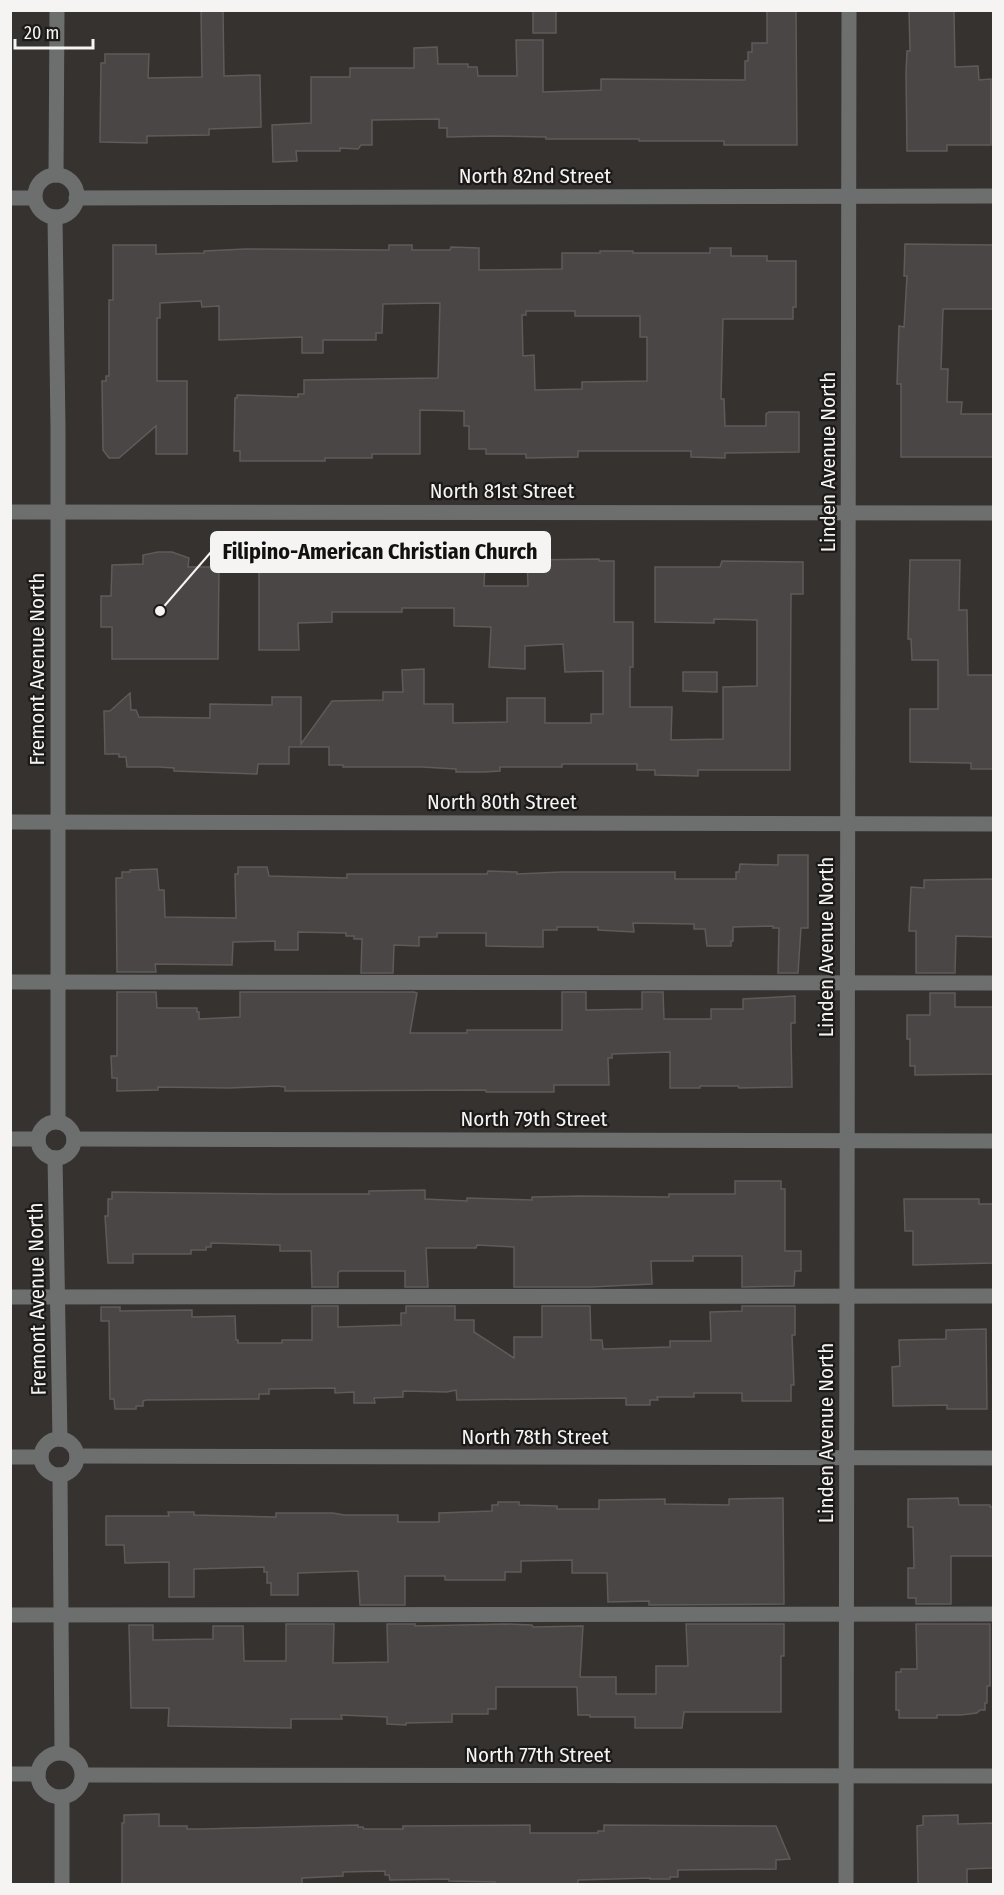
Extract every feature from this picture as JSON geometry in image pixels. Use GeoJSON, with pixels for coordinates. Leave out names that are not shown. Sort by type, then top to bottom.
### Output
{"type":"FeatureCollection","features":[{"type":"Feature","properties":{"kind":"street"},"geometry":{"type":"LineString","coordinates":[[56,175],[57,10]]}},
{"type":"Feature","properties":{"kind":"street","name":"Linden Avenue North"},"geometry":{"type":"LineString","coordinates":[[846,1884],[849,10]]}},
{"type":"Feature","properties":{"kind":"street"},"geometry":{"type":"LineString","coordinates":[[56,175],[71,182],[75,188],[76,198],[73,208],[68,213],[55,217],[43,212],[38,207],[35,198],[40,182],[56,175]]}},
{"type":"Feature","properties":{"kind":"street","name":"North 82nd Street"},"geometry":{"type":"LineString","coordinates":[[76,198],[993,196]]}},
{"type":"Feature","properties":{"kind":"street"},"geometry":{"type":"LineString","coordinates":[[10,198],[35,198]]}},
{"type":"Feature","properties":{"kind":"street","name":"Fremont Avenue North"},"geometry":{"type":"LineString","coordinates":[[55,217],[58,511],[58,1122]]}},
{"type":"Feature","properties":{"kind":"street","name":"North 81st Street"},"geometry":{"type":"LineString","coordinates":[[10,512],[993,513]]}},
{"type":"Feature","properties":{"kind":"street","name":"North 80th Street"},"geometry":{"type":"LineString","coordinates":[[10,822],[993,824]]}},
{"type":"Feature","properties":{"kind":"street"},"geometry":{"type":"LineString","coordinates":[[10,982],[993,983]]}},
{"type":"Feature","properties":{"kind":"street"},"geometry":{"type":"LineString","coordinates":[[58,1122],[72,1130],[74,1139],[69,1153],[56,1158],[42,1153],[38,1139],[40,1130],[58,1122]]}},
{"type":"Feature","properties":{"kind":"street"},"geometry":{"type":"LineString","coordinates":[[10,1139],[38,1139]]}},
{"type":"Feature","properties":{"kind":"street","name":"North 79th Street"},"geometry":{"type":"LineString","coordinates":[[74,1139],[993,1141]]}},
{"type":"Feature","properties":{"kind":"street","name":"Fremont Avenue North"},"geometry":{"type":"LineString","coordinates":[[56,1158],[60,1439]]}},
{"type":"Feature","properties":{"kind":"street"},"geometry":{"type":"LineString","coordinates":[[10,1297],[993,1296]]}},
{"type":"Feature","properties":{"kind":"street"},"geometry":{"type":"LineString","coordinates":[[60,1439],[72,1444],[77,1456],[70,1472],[60,1475],[48,1471],[41,1457],[48,1443],[60,1439]]}},
{"type":"Feature","properties":{"kind":"street","name":"North 78th Street"},"geometry":{"type":"LineString","coordinates":[[77,1456],[847,1460],[993,1458]]}},
{"type":"Feature","properties":{"kind":"street"},"geometry":{"type":"LineString","coordinates":[[10,1457],[41,1457]]}},
{"type":"Feature","properties":{"kind":"street"},"geometry":{"type":"LineString","coordinates":[[60,1475],[62,1753]]}},
{"type":"Feature","properties":{"kind":"street"},"geometry":{"type":"LineString","coordinates":[[10,1615],[993,1614]]}},
{"type":"Feature","properties":{"kind":"street"},"geometry":{"type":"LineString","coordinates":[[62,1753],[78,1761],[83,1775],[79,1788],[74,1793],[62,1797],[52,1796],[41,1786],[38,1774],[40,1765],[51,1755],[62,1753]]}},
{"type":"Feature","properties":{"kind":"street"},"geometry":{"type":"LineString","coordinates":[[10,1774],[38,1774]]}},
{"type":"Feature","properties":{"kind":"street","name":"North 77th Street"},"geometry":{"type":"LineString","coordinates":[[83,1775],[993,1776]]}},
{"type":"Feature","properties":{"kind":"street"},"geometry":{"type":"LineString","coordinates":[[62,1797],[63,1884]]}},
{"type":"Feature","properties":{"kind":"building"},"geometry":{"type":"Polygon","coordinates":[[[201,10],[223,10],[224,76],[260,75],[261,127],[209,129],[209,135],[147,136],[147,143],[100,142],[101,63],[105,63],[105,54],[149,54],[148,78],[202,77],[201,10]]]}},
{"type":"Feature","properties":{"kind":"building"},"geometry":{"type":"Polygon","coordinates":[[[533,10],[556,10],[556,33],[533,33],[533,10]]]}},
{"type":"Feature","properties":{"kind":"building"},"geometry":{"type":"Polygon","coordinates":[[[767,10],[796,10],[797,145],[724,145],[724,141],[639,141],[639,139],[447,137],[447,128],[439,128],[439,119],[372,120],[372,145],[361,145],[358,149],[340,148],[340,151],[296,151],[297,161],[273,162],[272,125],[311,123],[311,77],[350,77],[350,68],[414,68],[414,48],[437,47],[438,64],[468,64],[468,67],[477,67],[478,76],[517,76],[516,40],[543,40],[543,92],[601,90],[601,79],[745,80],[745,61],[748,61],[748,52],[752,52],[752,43],[767,43],[767,10]]]}},
{"type":"Feature","properties":{"kind":"building"},"geometry":{"type":"Polygon","coordinates":[[[909,10],[954,10],[955,67],[978,66],[979,80],[991,79],[991,145],[947,145],[947,151],[907,151],[906,73],[907,51],[910,51],[909,10]]]}},
{"type":"Feature","properties":{"kind":"building"},"geometry":{"type":"Polygon","coordinates":[[[905,244],[993,245],[993,309],[943,309],[941,369],[948,369],[947,402],[962,402],[961,414],[993,414],[993,457],[901,457],[901,384],[897,384],[899,326],[904,327],[907,276],[904,276],[905,244]]]}},
{"type":"Feature","properties":{"kind":"building"},"geometry":{"type":"Polygon","coordinates":[[[113,245],[156,245],[156,254],[245,249],[389,250],[389,245],[412,245],[412,250],[450,250],[451,247],[479,248],[479,270],[562,269],[562,253],[600,253],[600,251],[710,253],[710,248],[731,248],[731,256],[767,256],[767,261],[796,261],[796,307],[793,307],[793,319],[723,319],[721,399],[724,399],[725,426],[766,426],[766,414],[769,412],[799,412],[799,452],[725,453],[725,458],[691,457],[691,451],[578,451],[578,457],[526,458],[526,454],[486,454],[486,449],[469,449],[469,426],[464,426],[464,411],[420,410],[420,454],[372,454],[372,458],[325,458],[325,461],[240,461],[240,451],[234,451],[235,398],[237,395],[298,397],[298,394],[304,394],[304,380],[438,378],[440,303],[383,304],[382,333],[376,333],[376,340],[323,340],[323,353],[302,353],[302,337],[219,340],[219,306],[202,307],[201,301],[160,303],[160,318],[157,318],[157,381],[187,381],[187,454],[156,454],[156,426],[119,458],[109,458],[103,450],[102,381],[106,381],[106,376],[109,376],[109,300],[113,300],[113,245]],[[526,311],[526,315],[522,315],[523,356],[534,355],[535,390],[582,389],[582,382],[647,381],[647,337],[640,337],[640,316],[575,316],[575,311],[526,311]]]}},
{"type":"Feature","properties":{"kind":"building"},"geometry":{"type":"Polygon","coordinates":[[[172,552],[189,558],[188,567],[219,567],[218,659],[112,659],[112,627],[101,627],[101,596],[111,596],[112,565],[143,564],[143,555],[172,552]]]}},
{"type":"Feature","properties":{"kind":"building"},"geometry":{"type":"Polygon","coordinates":[[[599,559],[599,561],[614,561],[614,622],[633,622],[630,707],[672,707],[671,740],[723,739],[723,687],[757,686],[757,620],[714,619],[714,623],[655,622],[655,567],[720,567],[722,561],[803,562],[803,594],[791,594],[790,770],[698,770],[698,776],[655,775],[655,770],[637,770],[637,764],[500,767],[500,771],[484,772],[456,772],[456,769],[422,767],[343,767],[343,765],[329,765],[329,747],[289,747],[289,764],[258,764],[257,774],[127,767],[126,757],[119,757],[119,754],[105,754],[104,711],[110,711],[130,693],[131,710],[136,710],[139,717],[210,718],[210,704],[272,705],[272,697],[301,697],[301,744],[332,701],[383,700],[383,692],[403,692],[402,670],[424,669],[424,704],[453,704],[453,723],[507,722],[507,698],[545,698],[545,723],[591,723],[591,714],[603,714],[603,671],[565,672],[563,644],[525,646],[525,669],[489,667],[491,627],[454,626],[454,608],[402,608],[402,612],[332,612],[332,622],[298,623],[299,650],[259,650],[259,567],[299,567],[299,570],[375,569],[375,566],[455,568],[455,562],[485,563],[484,586],[528,586],[527,560],[599,559]]]}},
{"type":"Feature","properties":{"kind":"building"},"geometry":{"type":"Polygon","coordinates":[[[910,560],[960,560],[959,610],[967,610],[968,675],[993,675],[993,769],[971,769],[971,763],[910,762],[910,709],[938,709],[938,660],[912,660],[911,639],[908,639],[910,560]]]}},
{"type":"Feature","properties":{"kind":"building"},"geometry":{"type":"Polygon","coordinates":[[[683,672],[717,672],[717,692],[683,691],[683,672]]]}},
{"type":"Feature","properties":{"kind":"building"},"geometry":{"type":"Polygon","coordinates":[[[778,855],[808,855],[808,928],[801,928],[798,973],[778,973],[779,928],[773,928],[773,926],[733,927],[731,946],[707,946],[705,929],[694,929],[694,924],[633,923],[634,932],[598,930],[598,927],[557,927],[557,930],[543,930],[543,947],[486,946],[486,933],[437,933],[437,937],[419,937],[419,946],[394,945],[393,973],[361,973],[362,939],[346,936],[346,933],[298,932],[298,950],[275,950],[275,941],[233,942],[232,965],[155,964],[156,972],[117,972],[116,878],[122,878],[122,872],[130,872],[130,870],[157,869],[159,890],[164,890],[165,917],[236,918],[235,874],[238,874],[238,867],[267,867],[269,876],[347,878],[347,874],[487,874],[488,871],[517,872],[517,874],[675,872],[675,879],[736,879],[736,872],[739,872],[740,864],[778,865],[778,855]]]}},
{"type":"Feature","properties":{"kind":"building"},"geometry":{"type":"Polygon","coordinates":[[[993,879],[993,937],[956,936],[955,973],[916,973],[916,931],[909,931],[911,887],[924,888],[924,880],[993,879]]]}},
{"type":"Feature","properties":{"kind":"building"},"geometry":{"type":"Polygon","coordinates":[[[117,992],[156,992],[157,1008],[197,1008],[199,1019],[240,1017],[240,992],[414,992],[417,993],[410,1033],[467,1033],[467,1030],[562,1030],[562,992],[586,992],[586,1010],[642,1009],[642,992],[663,992],[664,1019],[711,1019],[711,1009],[743,1009],[743,999],[795,996],[795,1023],[791,1023],[792,1087],[670,1088],[670,1052],[612,1054],[612,1058],[608,1058],[609,1085],[554,1085],[554,1092],[285,1091],[285,1087],[277,1086],[158,1087],[158,1090],[117,1091],[117,1078],[112,1078],[111,1056],[117,1056],[117,992]]]}},
{"type":"Feature","properties":{"kind":"building"},"geometry":{"type":"Polygon","coordinates":[[[930,993],[955,993],[955,1007],[993,1007],[993,1074],[915,1075],[915,1066],[910,1066],[907,1015],[930,1015],[930,993]]]}},
{"type":"Feature","properties":{"kind":"building"},"geometry":{"type":"Polygon","coordinates":[[[735,1181],[781,1181],[781,1189],[785,1189],[785,1251],[801,1251],[801,1271],[795,1271],[794,1286],[742,1287],[742,1256],[693,1256],[693,1261],[651,1261],[652,1284],[514,1287],[514,1247],[477,1245],[476,1248],[426,1248],[428,1287],[405,1287],[405,1271],[340,1271],[338,1287],[312,1287],[311,1251],[280,1251],[280,1245],[211,1243],[211,1247],[206,1247],[206,1250],[191,1250],[191,1254],[133,1254],[133,1263],[108,1263],[105,1216],[108,1216],[108,1199],[112,1199],[112,1192],[369,1194],[369,1191],[425,1190],[425,1199],[532,1200],[532,1197],[669,1197],[669,1194],[735,1194],[735,1181]]]}},
{"type":"Feature","properties":{"kind":"building"},"geometry":{"type":"Polygon","coordinates":[[[904,1199],[979,1199],[979,1204],[993,1204],[993,1263],[913,1265],[913,1231],[905,1231],[904,1199]]]}},
{"type":"Feature","properties":{"kind":"building"},"geometry":{"type":"Polygon","coordinates":[[[312,1306],[338,1306],[338,1327],[401,1325],[401,1313],[406,1313],[406,1306],[455,1306],[455,1320],[474,1320],[474,1332],[514,1358],[514,1337],[542,1337],[542,1306],[590,1306],[591,1340],[602,1340],[603,1349],[670,1347],[670,1341],[711,1341],[710,1312],[742,1311],[742,1306],[795,1306],[795,1335],[792,1335],[794,1385],[791,1385],[791,1401],[742,1401],[742,1393],[694,1393],[694,1397],[657,1397],[658,1400],[650,1400],[650,1405],[626,1405],[626,1398],[457,1400],[456,1390],[447,1392],[403,1391],[403,1397],[374,1398],[375,1403],[354,1403],[354,1392],[335,1393],[335,1388],[269,1389],[269,1394],[259,1394],[259,1399],[146,1400],[143,1401],[143,1406],[136,1406],[136,1409],[115,1409],[114,1399],[110,1399],[109,1321],[101,1321],[101,1307],[120,1307],[120,1311],[192,1310],[192,1317],[235,1316],[238,1343],[282,1343],[282,1340],[312,1340],[312,1306]]]}},
{"type":"Feature","properties":{"kind":"building"},"geometry":{"type":"Polygon","coordinates":[[[986,1329],[987,1409],[947,1409],[947,1405],[893,1406],[892,1367],[900,1366],[899,1340],[946,1339],[946,1330],[986,1329]]]}},
{"type":"Feature","properties":{"kind":"building"},"geometry":{"type":"Polygon","coordinates":[[[783,1498],[784,1604],[649,1605],[649,1601],[608,1602],[607,1573],[572,1573],[572,1560],[521,1561],[521,1572],[505,1572],[505,1580],[445,1580],[445,1576],[405,1576],[405,1605],[360,1605],[358,1571],[298,1573],[298,1595],[271,1595],[271,1583],[267,1583],[267,1572],[264,1572],[264,1567],[194,1569],[194,1597],[169,1597],[169,1562],[125,1563],[124,1545],[106,1545],[106,1516],[169,1516],[168,1512],[194,1512],[194,1515],[276,1517],[276,1513],[333,1513],[398,1515],[398,1522],[439,1522],[439,1513],[492,1511],[492,1505],[498,1505],[498,1502],[557,1506],[557,1509],[599,1509],[599,1500],[665,1499],[665,1504],[729,1505],[729,1499],[783,1498]]]}},
{"type":"Feature","properties":{"kind":"building"},"geometry":{"type":"Polygon","coordinates":[[[958,1498],[959,1505],[990,1505],[993,1507],[993,1556],[951,1556],[951,1604],[916,1604],[916,1598],[908,1598],[908,1568],[914,1568],[913,1527],[908,1527],[908,1499],[958,1498]]]}},
{"type":"Feature","properties":{"kind":"building"},"geometry":{"type":"Polygon","coordinates":[[[286,1624],[334,1624],[333,1663],[388,1662],[387,1624],[583,1626],[580,1677],[616,1677],[616,1694],[656,1694],[656,1666],[688,1666],[686,1624],[784,1624],[784,1656],[781,1656],[781,1712],[684,1712],[682,1728],[635,1728],[635,1717],[578,1715],[577,1687],[496,1687],[496,1709],[488,1709],[488,1714],[452,1714],[452,1722],[406,1723],[406,1725],[387,1724],[387,1717],[341,1715],[342,1719],[291,1719],[291,1728],[168,1726],[169,1708],[131,1708],[129,1625],[153,1625],[153,1640],[213,1639],[213,1626],[243,1626],[244,1661],[286,1661],[286,1624]]]}},
{"type":"Feature","properties":{"kind":"building"},"geometry":{"type":"Polygon","coordinates":[[[916,1624],[990,1624],[990,1686],[987,1686],[985,1710],[961,1715],[937,1715],[937,1718],[899,1718],[899,1710],[896,1710],[896,1672],[901,1672],[901,1669],[917,1669],[916,1624]]]}},
{"type":"Feature","properties":{"kind":"building"},"geometry":{"type":"Polygon","coordinates":[[[159,1814],[159,1826],[187,1826],[187,1829],[358,1825],[364,1829],[403,1829],[403,1826],[530,1825],[530,1833],[598,1833],[598,1831],[604,1831],[604,1825],[776,1826],[790,1859],[776,1860],[776,1869],[678,1870],[678,1877],[670,1877],[670,1879],[578,1880],[578,1884],[495,1884],[495,1882],[449,1881],[449,1879],[390,1880],[389,1875],[385,1875],[385,1871],[343,1872],[343,1876],[302,1878],[302,1884],[122,1884],[124,1815],[159,1814]]]}},
{"type":"Feature","properties":{"kind":"building"},"geometry":{"type":"Polygon","coordinates":[[[958,1815],[958,1824],[993,1823],[993,1868],[967,1869],[967,1884],[918,1884],[917,1826],[923,1825],[923,1816],[958,1815]]]}},
{"type":"Feature","properties":{"kind":"place","name":"Filipino-American Christian Church"},"geometry":{"type":"Point","coordinates":[160,611]}}]}
